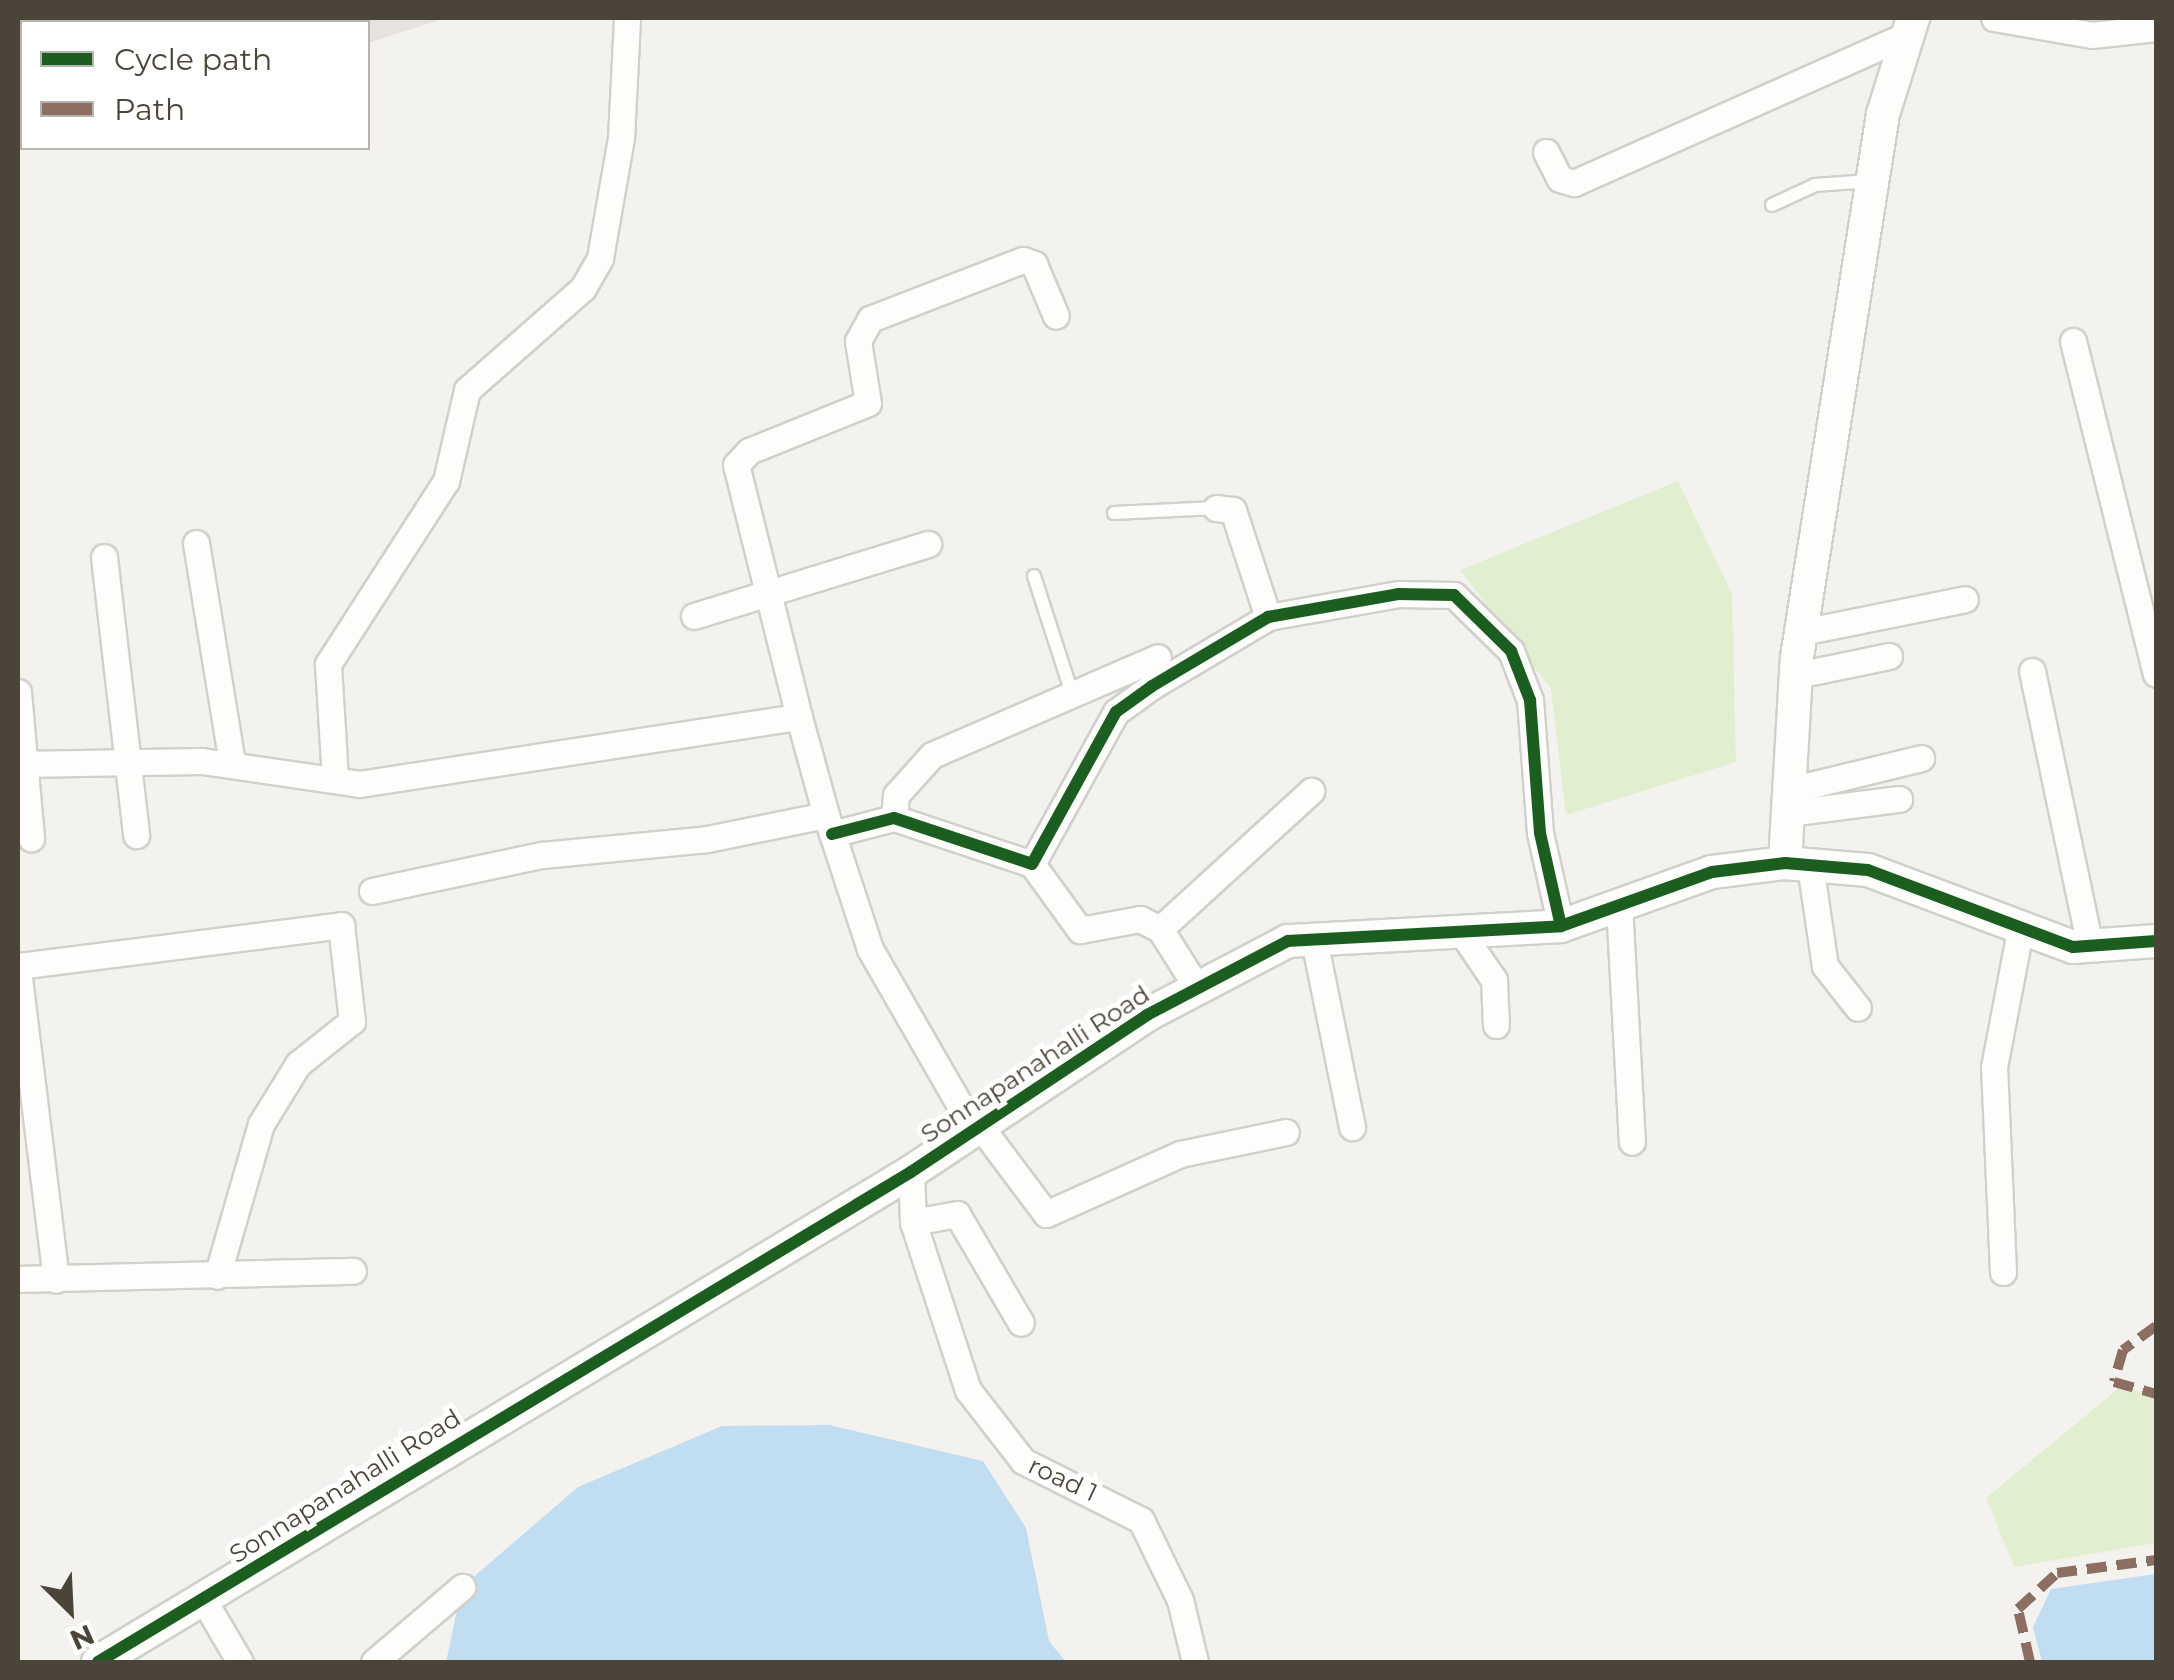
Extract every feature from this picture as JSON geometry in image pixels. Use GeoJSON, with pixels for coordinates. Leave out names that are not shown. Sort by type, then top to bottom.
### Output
{"type":"FeatureCollection","features":[{"type":"Feature","properties":{"kind":"street"},"geometry":{"type":"LineString","coordinates":[[335,779],[328,664],[446,481],[467,390],[584,288],[600,258],[621,138],[626,18]]}},
{"type":"Feature","properties":{"kind":"street"},"geometry":{"type":"LineString","coordinates":[[1994,18],[2092,35],[2156,28]]}},
{"type":"Feature","properties":{"kind":"street"},"geometry":{"type":"LineString","coordinates":[[1546,152],[1560,179],[1574,183],[1910,26]]}},
{"type":"Feature","properties":{"kind":"street"},"geometry":{"type":"LineString","coordinates":[[1858,1008],[1825,966],[1798,864],[1789,802],[1796,676],[1872,182],[1910,26]]}},
{"type":"Feature","properties":{"kind":"street"},"geometry":{"type":"LineString","coordinates":[[1056,316],[1034,264],[1023,260],[859,327],[868,403],[749,451],[736,465],[829,824],[870,948],[977,1128],[1046,1214],[1180,1154],[1286,1132]]}},
{"type":"Feature","properties":{"kind":"street"},"geometry":{"type":"LineString","coordinates":[[2073,341],[2156,674]]}},
{"type":"Feature","properties":{"kind":"street"},"geometry":{"type":"LineString","coordinates":[[1216,508],[1233,510],[1268,616]]}},
{"type":"Feature","properties":{"kind":"street"},"geometry":{"type":"LineString","coordinates":[[196,543],[232,764]]}},
{"type":"Feature","properties":{"kind":"street"},"geometry":{"type":"LineString","coordinates":[[694,616],[928,544]]}},
{"type":"Feature","properties":{"kind":"street"},"geometry":{"type":"LineString","coordinates":[[104,557],[136,835]]}},
{"type":"Feature","properties":{"kind":"street"},"geometry":{"type":"LineString","coordinates":[[1032,864],[1116,712],[1268,616],[1398,594],[1454,595],[1478,610],[1512,650],[1530,700],[1540,832],[1561,926]]}},
{"type":"Feature","properties":{"kind":"street"},"geometry":{"type":"LineString","coordinates":[[1802,632],[1965,599]]}},
{"type":"Feature","properties":{"kind":"street"},"geometry":{"type":"LineString","coordinates":[[1796,676],[1889,656]]}},
{"type":"Feature","properties":{"kind":"street"},"geometry":{"type":"LineString","coordinates":[[894,818],[896,795],[932,754],[1158,657]]}},
{"type":"Feature","properties":{"kind":"street"},"geometry":{"type":"LineString","coordinates":[[2032,671],[2090,947]]}},
{"type":"Feature","properties":{"kind":"street"},"geometry":{"type":"LineString","coordinates":[[18,692],[21,764],[31,838]]}},
{"type":"Feature","properties":{"kind":"street"},"geometry":{"type":"LineString","coordinates":[[21,764],[232,764],[359,784],[799,717]]}},
{"type":"Feature","properties":{"kind":"street"},"geometry":{"type":"LineString","coordinates":[[1789,802],[1921,758]]}},
{"type":"Feature","properties":{"kind":"street"},"geometry":{"type":"LineString","coordinates":[[1160,929],[1311,791]]}},
{"type":"Feature","properties":{"kind":"street"},"geometry":{"type":"LineString","coordinates":[[1789,802],[1899,799]]}},
{"type":"Feature","properties":{"kind":"street"},"geometry":{"type":"LineString","coordinates":[[372,891],[542,854],[894,818],[1032,864],[1080,930],[1140,918],[1160,929],[1198,989]]}},
{"type":"Feature","properties":{"kind":"street","name":"Sonnapanahalli Road"},"geometry":{"type":"LineString","coordinates":[[98,1662],[911,1172],[1198,989],[1288,941],[1561,926],[1712,872],[1798,864],[1868,870],[2090,947],[2156,941]]}},
{"type":"Feature","properties":{"kind":"street"},"geometry":{"type":"LineString","coordinates":[[1619,904],[1632,1142]]}},
{"type":"Feature","properties":{"kind":"street"},"geometry":{"type":"LineString","coordinates":[[56,1280],[18,968],[341,925],[352,1021],[298,1064],[261,1124],[217,1276]]}},
{"type":"Feature","properties":{"kind":"street"},"geometry":{"type":"LineString","coordinates":[[2003,1272],[1994,1067],[2021,926]]}},
{"type":"Feature","properties":{"kind":"street"},"geometry":{"type":"LineString","coordinates":[[1462,933],[1494,980],[1496,1025]]}},
{"type":"Feature","properties":{"kind":"street"},"geometry":{"type":"LineString","coordinates":[[1314,940],[1352,1127]]}},
{"type":"Feature","properties":{"kind":"street","name":"road 1"},"geometry":{"type":"LineString","coordinates":[[911,1172],[913,1222],[968,1390],[993,1434],[1023,1462],[1140,1520],[1180,1600],[1195,1662]]}},
{"type":"Feature","properties":{"kind":"street"},"geometry":{"type":"LineString","coordinates":[[913,1222],[957,1214],[1022,1323]]}},
{"type":"Feature","properties":{"kind":"street"},"geometry":{"type":"LineString","coordinates":[[18,1279],[353,1271]]}},
{"type":"Feature","properties":{"kind":"street"},"geometry":{"type":"LineString","coordinates":[[374,1662],[462,1587]]}},
{"type":"Feature","properties":{"kind":"street"},"geometry":{"type":"LineString","coordinates":[[203,1599],[240,1662]]}},
{"type":"Feature","properties":{"kind":"lane"},"geometry":{"type":"LineString","coordinates":[[1772,205],[1814,185],[1872,182]]}},
{"type":"Feature","properties":{"kind":"lane"},"geometry":{"type":"LineString","coordinates":[[1114,512],[1216,508]]}},
{"type":"Feature","properties":{"kind":"lane"},"geometry":{"type":"LineString","coordinates":[[1034,576],[1072,694]]}},
{"type":"Feature","properties":{"kind":"shaded area"},"geometry":{"type":"Polygon","coordinates":[[[18,18],[446,18],[370,42],[370,20],[20,20],[18,143],[18,18]]]}},
{"type":"Feature","properties":{"kind":"green space"},"geometry":{"type":"Polygon","coordinates":[[[1678,481],[1732,594],[1736,762],[1566,815],[1551,689],[1460,570],[1678,481]]]}},
{"type":"Feature","properties":{"kind":"green space"},"geometry":{"type":"Polygon","coordinates":[[[2124,1384],[2156,1400],[2156,1543],[2014,1567],[1986,1498],[2124,1384]]]}},
{"type":"Feature","properties":{"kind":"water"},"geometry":{"type":"Polygon","coordinates":[[[829,1425],[983,1461],[1026,1528],[1049,1641],[1066,1662],[446,1662],[462,1587],[578,1487],[722,1426],[829,1425]]]}},
{"type":"Feature","properties":{"kind":"water"},"geometry":{"type":"Polygon","coordinates":[[[2156,1574],[2156,1662],[2042,1662],[2033,1627],[2051,1589],[2156,1574]]]}},
{"type":"Feature","properties":{"kind":"marked path"},"geometry":{"type":"LineString","coordinates":[[2156,1326],[2123,1350],[2114,1382],[2156,1394]]}},
{"type":"Feature","properties":{"kind":"marked path"},"geometry":{"type":"LineString","coordinates":[[2030,1662],[2018,1609],[2057,1573],[2156,1560]]}},
{"type":"Feature","properties":{"kind":"cycle path"},"geometry":{"type":"LineString","coordinates":[[832,834],[894,818],[1032,864],[1116,712],[1152,686],[1268,617],[1398,594],[1454,595],[1511,651],[1530,700],[1540,833],[1561,926]]}},
{"type":"Feature","properties":{"kind":"cycle path"},"geometry":{"type":"LineString","coordinates":[[98,1662],[911,1172],[1147,1015],[1288,941],[1561,926],[1712,872],[1785,863],[1868,870],[2073,947],[2156,941]]}}]}
